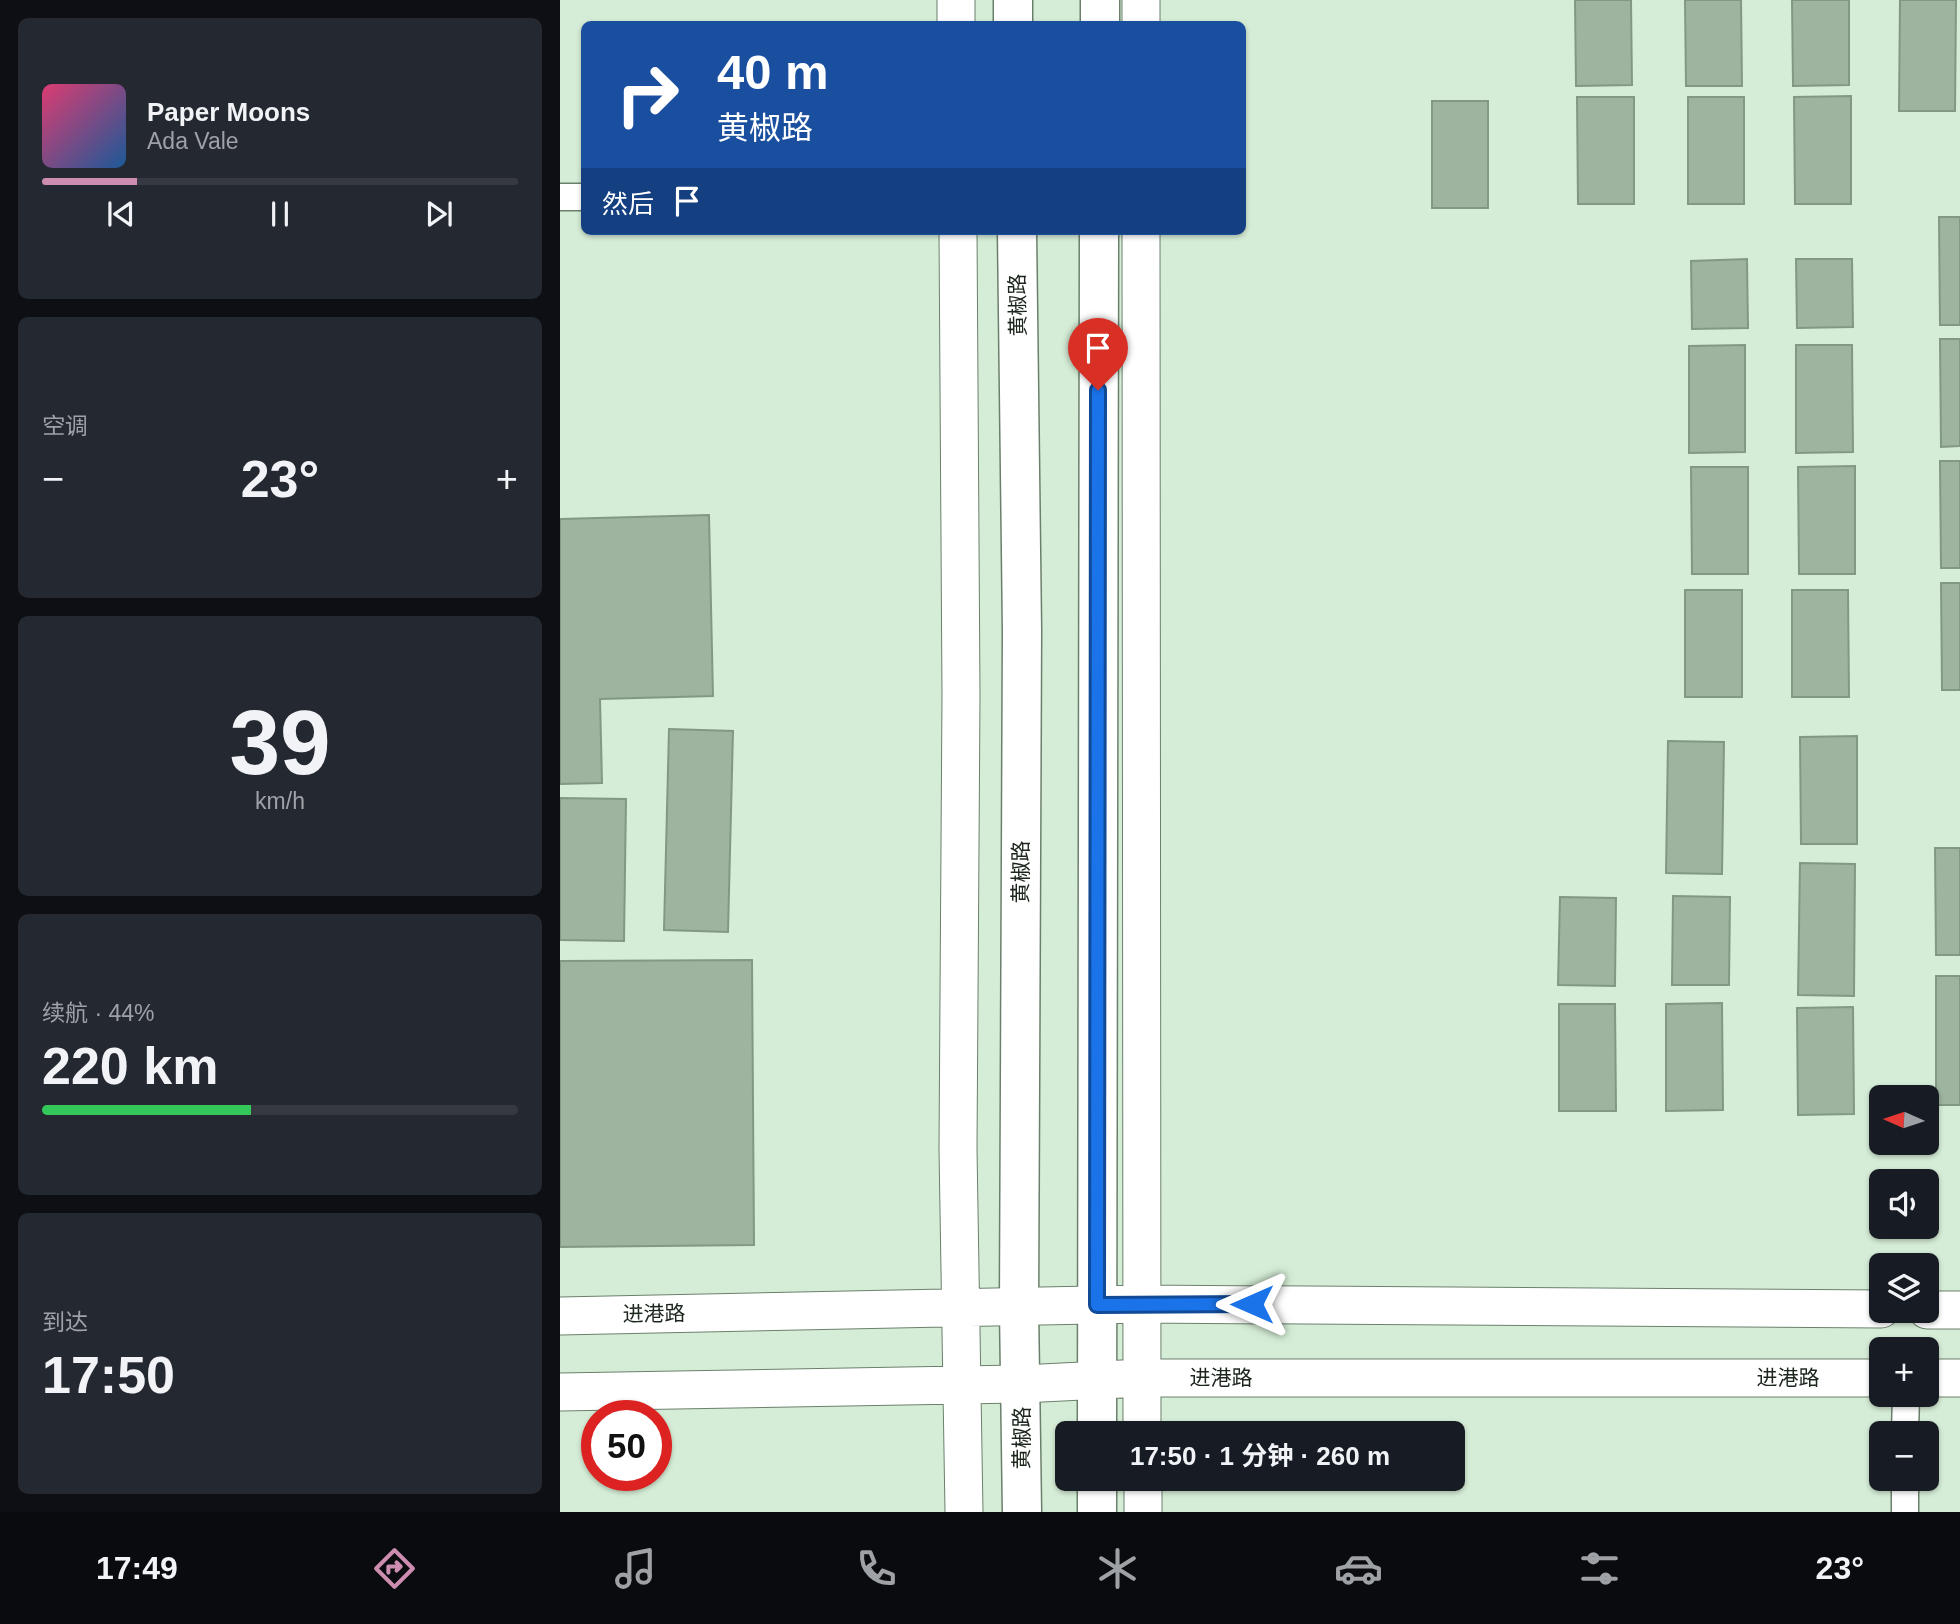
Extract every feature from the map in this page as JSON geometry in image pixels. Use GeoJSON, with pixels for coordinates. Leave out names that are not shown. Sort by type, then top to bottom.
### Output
{"type":"FeatureCollection","features":[{"type":"Feature","properties":{"kind":"main road"},"geometry":{"type":"LineString","coordinates":[[956,0],[956,21]]}},
{"type":"Feature","properties":{"kind":"main road"},"geometry":{"type":"LineString","coordinates":[[1013,0],[1013,21]]}},
{"type":"Feature","properties":{"kind":"main road"},"geometry":{"type":"LineString","coordinates":[[1100,0],[1100,21]]}},
{"type":"Feature","properties":{"kind":"main road"},"geometry":{"type":"LineString","coordinates":[[1141,0],[1141,21]]}},
{"type":"Feature","properties":{"kind":"main road"},"geometry":{"type":"LineString","coordinates":[[958,235],[961,695],[957,1149],[964,1512]]}},
{"type":"Feature","properties":{"kind":"main road","name":"黄椒路"},"geometry":{"type":"LineString","coordinates":[[1017,235],[1023,631],[1019,1308],[1022,1512]]}},
{"type":"Feature","properties":{"kind":"main road"},"geometry":{"type":"LineString","coordinates":[[1097,1421],[1099,235]]}},
{"type":"Feature","properties":{"kind":"main road"},"geometry":{"type":"LineString","coordinates":[[1141,235],[1143,1421]]}},
{"type":"Feature","properties":{"kind":"main road","name":"进港路"},"geometry":{"type":"LineString","coordinates":[[560,1316],[1142,1304],[1869,1309]]}},
{"type":"Feature","properties":{"kind":"main road"},"geometry":{"type":"LineString","coordinates":[[1939,1310],[1960,1310]]}},
{"type":"Feature","properties":{"kind":"main road","name":"进港路"},"geometry":{"type":"LineString","coordinates":[[560,1392],[1022,1384],[1142,1378],[1869,1378]]}},
{"type":"Feature","properties":{"kind":"main road"},"geometry":{"type":"LineString","coordinates":[[1939,1378],[1960,1378]]}},
{"type":"Feature","properties":{"kind":"main road"},"geometry":{"type":"LineString","coordinates":[[1097,1491],[1097,1512]]}},
{"type":"Feature","properties":{"kind":"main road"},"geometry":{"type":"LineString","coordinates":[[1143,1491],[1143,1512]]}},
{"type":"Feature","properties":{"kind":"street"},"geometry":{"type":"LineString","coordinates":[[560,197],[581,197]]}},
{"type":"Feature","properties":{"kind":"street"},"geometry":{"type":"LineString","coordinates":[[1905,1491],[1905,1512]]}},
{"type":"Feature","properties":{"kind":"building"},"geometry":{"type":"Polygon","coordinates":[[[1575,0],[1631,0],[1632,85],[1576,86],[1575,0]]]}},
{"type":"Feature","properties":{"kind":"building"},"geometry":{"type":"Polygon","coordinates":[[[1685,0],[1741,0],[1742,86],[1686,86],[1685,0]]]}},
{"type":"Feature","properties":{"kind":"building"},"geometry":{"type":"Polygon","coordinates":[[[1792,0],[1849,0],[1849,85],[1793,86],[1792,0]]]}},
{"type":"Feature","properties":{"kind":"building"},"geometry":{"type":"Polygon","coordinates":[[[1900,0],[1956,0],[1955,111],[1899,111],[1900,0]]]}},
{"type":"Feature","properties":{"kind":"building"},"geometry":{"type":"Polygon","coordinates":[[[1851,96],[1851,204],[1795,204],[1794,97],[1851,96]]]}},
{"type":"Feature","properties":{"kind":"building"},"geometry":{"type":"Polygon","coordinates":[[[1577,97],[1634,97],[1634,204],[1578,204],[1577,97]]]}},
{"type":"Feature","properties":{"kind":"building"},"geometry":{"type":"Polygon","coordinates":[[[1688,97],[1744,97],[1744,204],[1688,204],[1688,97]]]}},
{"type":"Feature","properties":{"kind":"building"},"geometry":{"type":"Polygon","coordinates":[[[1432,101],[1488,101],[1488,208],[1432,208],[1432,101]]]}},
{"type":"Feature","properties":{"kind":"building"},"geometry":{"type":"Polygon","coordinates":[[[1939,217],[1960,217],[1960,325],[1940,325],[1939,217]]]}},
{"type":"Feature","properties":{"kind":"building"},"geometry":{"type":"Polygon","coordinates":[[[1747,259],[1748,328],[1692,329],[1691,261],[1747,259]]]}},
{"type":"Feature","properties":{"kind":"building"},"geometry":{"type":"Polygon","coordinates":[[[1796,259],[1852,259],[1853,327],[1797,328],[1796,259]]]}},
{"type":"Feature","properties":{"kind":"building"},"geometry":{"type":"Polygon","coordinates":[[[1940,339],[1960,339],[1960,446],[1941,447],[1940,339]]]}},
{"type":"Feature","properties":{"kind":"building"},"geometry":{"type":"Polygon","coordinates":[[[1745,345],[1745,452],[1689,453],[1689,346],[1745,345]]]}},
{"type":"Feature","properties":{"kind":"building"},"geometry":{"type":"Polygon","coordinates":[[[1796,345],[1852,345],[1853,452],[1796,453],[1796,345]]]}},
{"type":"Feature","properties":{"kind":"building"},"geometry":{"type":"Polygon","coordinates":[[[1940,461],[1960,461],[1960,568],[1941,568],[1940,461]]]}},
{"type":"Feature","properties":{"kind":"building"},"geometry":{"type":"Polygon","coordinates":[[[1855,466],[1855,574],[1799,574],[1798,467],[1855,466]]]}},
{"type":"Feature","properties":{"kind":"building"},"geometry":{"type":"Polygon","coordinates":[[[1691,467],[1748,467],[1748,574],[1692,574],[1691,467]]]}},
{"type":"Feature","properties":{"kind":"building"},"geometry":{"type":"Polygon","coordinates":[[[709,515],[713,696],[600,699],[602,783],[560,784],[560,519],[709,515]]]}},
{"type":"Feature","properties":{"kind":"building"},"geometry":{"type":"Polygon","coordinates":[[[1941,583],[1960,583],[1960,690],[1942,690],[1941,583]]]}},
{"type":"Feature","properties":{"kind":"building"},"geometry":{"type":"Polygon","coordinates":[[[1685,590],[1742,590],[1742,697],[1685,697],[1685,590]]]}},
{"type":"Feature","properties":{"kind":"building"},"geometry":{"type":"Polygon","coordinates":[[[1792,590],[1848,590],[1849,697],[1792,697],[1792,590]]]}},
{"type":"Feature","properties":{"kind":"building"},"geometry":{"type":"Polygon","coordinates":[[[669,729],[733,731],[728,932],[664,930],[669,729]]]}},
{"type":"Feature","properties":{"kind":"building"},"geometry":{"type":"Polygon","coordinates":[[[1857,736],[1857,844],[1801,844],[1800,737],[1857,736]]]}},
{"type":"Feature","properties":{"kind":"building"},"geometry":{"type":"Polygon","coordinates":[[[1668,741],[1724,742],[1722,874],[1666,873],[1668,741]]]}},
{"type":"Feature","properties":{"kind":"building"},"geometry":{"type":"Polygon","coordinates":[[[560,798],[626,799],[624,941],[560,940],[560,798]]]}},
{"type":"Feature","properties":{"kind":"building"},"geometry":{"type":"Polygon","coordinates":[[[1935,848],[1960,848],[1960,955],[1936,955],[1935,848]]]}},
{"type":"Feature","properties":{"kind":"building"},"geometry":{"type":"Polygon","coordinates":[[[1800,863],[1855,864],[1854,996],[1798,995],[1800,863]]]}},
{"type":"Feature","properties":{"kind":"building"},"geometry":{"type":"Polygon","coordinates":[[[1673,896],[1730,897],[1729,985],[1672,985],[1673,896]]]}},
{"type":"Feature","properties":{"kind":"building"},"geometry":{"type":"Polygon","coordinates":[[[1560,897],[1616,898],[1615,986],[1558,985],[1560,897]]]}},
{"type":"Feature","properties":{"kind":"building"},"geometry":{"type":"Polygon","coordinates":[[[752,960],[754,1245],[560,1247],[560,961],[752,960]]]}},
{"type":"Feature","properties":{"kind":"building"},"geometry":{"type":"Polygon","coordinates":[[[1936,976],[1960,976],[1960,1105],[1939,1105],[1939,1085],[1936,1085],[1936,976]]]}},
{"type":"Feature","properties":{"kind":"building"},"geometry":{"type":"Polygon","coordinates":[[[1722,1003],[1723,1110],[1666,1111],[1666,1004],[1722,1003]]]}},
{"type":"Feature","properties":{"kind":"building"},"geometry":{"type":"Polygon","coordinates":[[[1559,1004],[1615,1004],[1616,1111],[1559,1111],[1559,1004]]]}},
{"type":"Feature","properties":{"kind":"building"},"geometry":{"type":"Polygon","coordinates":[[[1853,1007],[1854,1114],[1798,1115],[1797,1008],[1853,1007]]]}},
{"type":"Feature","properties":{"kind":"route"},"geometry":{"type":"LineString","coordinates":[[1098,390],[1097,1305],[1252,1304]]}}]}
